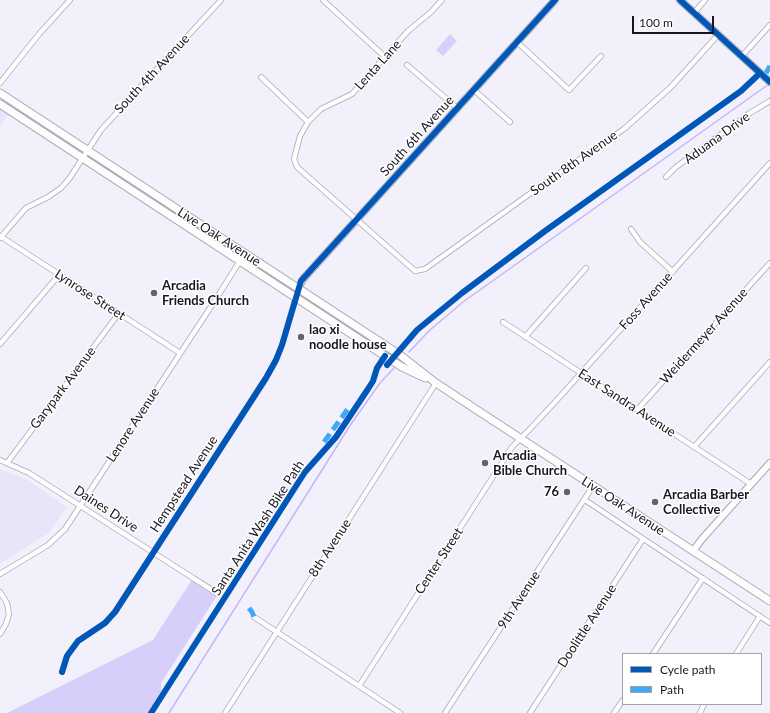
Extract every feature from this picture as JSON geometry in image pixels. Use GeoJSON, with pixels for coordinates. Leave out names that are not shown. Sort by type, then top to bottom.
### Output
{"type":"FeatureCollection","features":[{"type":"Feature","properties":{"kind":"main road","name":"Live Oak Avenue"},"geometry":{"type":"LineString","coordinates":[[0,93],[408,360],[436,383],[593,486],[769,598]]}},
{"type":"Feature","properties":{"kind":"main road","name":"Live Oak Avenue"},"geometry":{"type":"LineString","coordinates":[[0,104],[402,367],[436,383]]}},
{"type":"Feature","properties":{"kind":"street"},"geometry":{"type":"LineString","coordinates":[[0,83],[39,34],[70,0]]}},
{"type":"Feature","properties":{"kind":"street","name":"South 4th Avenue"},"geometry":{"type":"LineString","coordinates":[[0,237],[26,208],[48,197],[61,188],[70,179],[101,130],[221,0]]}},
{"type":"Feature","properties":{"kind":"street"},"geometry":{"type":"LineString","coordinates":[[323,0],[385,56]]}},
{"type":"Feature","properties":{"kind":"street","name":"Lenta Lane"},"geometry":{"type":"LineString","coordinates":[[308,122],[321,110],[352,94],[408,30],[431,12],[442,0]]}},
{"type":"Feature","properties":{"kind":"street","name":"South 6th Avenue"},"geometry":{"type":"LineString","coordinates":[[298,289],[301,281],[554,0]]}},
{"type":"Feature","properties":{"kind":"street"},"geometry":{"type":"LineString","coordinates":[[680,0],[768,80]]}},
{"type":"Feature","properties":{"kind":"street"},"geometry":{"type":"LineString","coordinates":[[694,13],[705,0]]}},
{"type":"Feature","properties":{"kind":"street"},"geometry":{"type":"LineString","coordinates":[[742,56],[770,25]]}},
{"type":"Feature","properties":{"kind":"street","name":"South 8th Avenue"},"geometry":{"type":"LineString","coordinates":[[356,220],[415,271],[425,269],[542,184],[624,129],[671,88],[718,35]]}},
{"type":"Feature","properties":{"kind":"street"},"geometry":{"type":"LineString","coordinates":[[517,42],[569,90],[601,56]]}},
{"type":"Feature","properties":{"kind":"street"},"geometry":{"type":"LineString","coordinates":[[407,65],[457,108]]}},
{"type":"Feature","properties":{"kind":"street"},"geometry":{"type":"LineString","coordinates":[[261,77],[308,122],[300,136],[294,159],[297,167],[356,220]]}},
{"type":"Feature","properties":{"kind":"street"},"geometry":{"type":"LineString","coordinates":[[474,90],[510,122]]}},
{"type":"Feature","properties":{"kind":"street","name":"Aduana Drive"},"geometry":{"type":"LineString","coordinates":[[666,177],[744,118],[770,101]]}},
{"type":"Feature","properties":{"kind":"street","name":"Foss Avenue"},"geometry":{"type":"LineString","coordinates":[[521,438],[673,272],[770,163]]}},
{"type":"Feature","properties":{"kind":"street"},"geometry":{"type":"LineString","coordinates":[[631,229],[640,242],[673,272]]}},
{"type":"Feature","properties":{"kind":"street","name":"Lynrose Street"},"geometry":{"type":"LineString","coordinates":[[0,237],[180,353]]}},
{"type":"Feature","properties":{"kind":"street","name":"Lenore Avenue"},"geometry":{"type":"LineString","coordinates":[[0,574],[48,545],[65,529],[246,254]]}},
{"type":"Feature","properties":{"kind":"street","name":"Weidermeyer Avenue"},"geometry":{"type":"LineString","coordinates":[[637,410],[770,263]]}},
{"type":"Feature","properties":{"kind":"street"},"geometry":{"type":"LineString","coordinates":[[525,337],[586,268]]}},
{"type":"Feature","properties":{"kind":"street"},"geometry":{"type":"LineString","coordinates":[[0,344],[59,275]]}},
{"type":"Feature","properties":{"kind":"street","name":"Hempstead Avenue"},"geometry":{"type":"LineString","coordinates":[[62,672],[67,656],[78,641],[105,624],[115,612],[266,378],[276,360],[298,289]]}},
{"type":"Feature","properties":{"kind":"street","name":"Garypark Avenue"},"geometry":{"type":"LineString","coordinates":[[7,463],[119,313]]}},
{"type":"Feature","properties":{"kind":"street","name":"East Sandra Avenue"},"geometry":{"type":"LineString","coordinates":[[503,322],[751,484]]}},
{"type":"Feature","properties":{"kind":"street"},"geometry":{"type":"LineString","coordinates":[[694,447],[770,362]]}},
{"type":"Feature","properties":{"kind":"street","name":"8th Avenue"},"geometry":{"type":"LineString","coordinates":[[225,713],[276,631],[436,383]]}},
{"type":"Feature","properties":{"kind":"street","name":"Center Street"},"geometry":{"type":"LineString","coordinates":[[359,686],[512,447],[521,438]]}},
{"type":"Feature","properties":{"kind":"street","name":"Daines Drive"},"geometry":{"type":"LineString","coordinates":[[0,460],[29,473],[218,594]]}},
{"type":"Feature","properties":{"kind":"street"},"geometry":{"type":"LineString","coordinates":[[694,551],[702,539],[770,463]]}},
{"type":"Feature","properties":{"kind":"street","name":"9th Avenue"},"geometry":{"type":"LineString","coordinates":[[445,713],[593,486]]}},
{"type":"Feature","properties":{"kind":"street","name":"Live Oak Avenue"},"geometry":{"type":"LineString","coordinates":[[585,500],[770,623]]}},
{"type":"Feature","properties":{"kind":"street","name":"Doolittle Avenue"},"geometry":{"type":"LineString","coordinates":[[530,713],[643,539]]}},
{"type":"Feature","properties":{"kind":"street"},"geometry":{"type":"LineString","coordinates":[[654,653],[703,578]]}},
{"type":"Feature","properties":{"kind":"street"},"geometry":{"type":"LineString","coordinates":[[0,592],[7,603],[9,614],[6,624],[0,634]]}},
{"type":"Feature","properties":{"kind":"street"},"geometry":{"type":"LineString","coordinates":[[737,653],[760,616]]}},
{"type":"Feature","properties":{"kind":"street"},"geometry":{"type":"LineString","coordinates":[[254,617],[400,713]]}},
{"type":"Feature","properties":{"kind":"street"},"geometry":{"type":"LineString","coordinates":[[614,713],[622,701]]}},
{"type":"Feature","properties":{"kind":"shaded area"},"geometry":{"type":"Polygon","coordinates":[[[450,34],[457,41],[443,56],[436,50],[450,34]]]}},
{"type":"Feature","properties":{"kind":"shaded area"},"geometry":{"type":"Polygon","coordinates":[[[0,109],[8,115],[0,127],[0,109]]]}},
{"type":"Feature","properties":{"kind":"shaded area"},"geometry":{"type":"Polygon","coordinates":[[[0,469],[28,480],[67,507],[50,532],[0,564],[0,469]]]}},
{"type":"Feature","properties":{"kind":"shaded area"},"geometry":{"type":"Polygon","coordinates":[[[195,575],[220,591],[161,683],[161,691],[147,713],[7,713],[153,640],[195,575]]]}},
{"type":"Feature","properties":{"kind":"waterway"},"geometry":{"type":"LineString","coordinates":[[409,352],[430,330],[463,302],[769,84]]}},
{"type":"Feature","properties":{"kind":"waterway"},"geometry":{"type":"LineString","coordinates":[[169,713],[351,424],[380,383],[394,368]]}},
{"type":"Feature","properties":{"kind":"marked path"},"geometry":{"type":"LineString","coordinates":[[766,73],[770,66]]}},
{"type":"Feature","properties":{"kind":"marked path"},"geometry":{"type":"LineString","coordinates":[[324,442],[350,406]]}},
{"type":"Feature","properties":{"kind":"marked path"},"geometry":{"type":"LineString","coordinates":[[249,608],[254,617]]}},
{"type":"Feature","properties":{"kind":"cycle path"},"geometry":{"type":"LineString","coordinates":[[62,672],[67,656],[78,641],[105,623],[115,612],[266,378],[282,345],[301,281],[555,0]]}},
{"type":"Feature","properties":{"kind":"cycle path"},"geometry":{"type":"LineString","coordinates":[[680,0],[770,82]]}},
{"type":"Feature","properties":{"kind":"cycle path"},"geometry":{"type":"LineString","coordinates":[[387,365],[417,330],[462,293],[545,231],[741,91],[757,76]]}},
{"type":"Feature","properties":{"kind":"cycle path","name":"Santa Anita Wash Bike Path"},"geometry":{"type":"LineString","coordinates":[[151,713],[305,472],[336,437],[368,389],[373,381],[377,368],[385,356]]}},
{"type":"Feature","properties":{"kind":"place","name":"Arcadia Friends Church"},"geometry":{"type":"Point","coordinates":[154,293]}},
{"type":"Feature","properties":{"kind":"place","name":"lao xi noodle house"},"geometry":{"type":"Point","coordinates":[301,337]}},
{"type":"Feature","properties":{"kind":"place","name":"Arcadia Bible Church"},"geometry":{"type":"Point","coordinates":[485,463]}},
{"type":"Feature","properties":{"kind":"place","name":"76"},"geometry":{"type":"Point","coordinates":[567,492]}},
{"type":"Feature","properties":{"kind":"place","name":"Arcadia Barber Collective"},"geometry":{"type":"Point","coordinates":[655,502]}}]}
